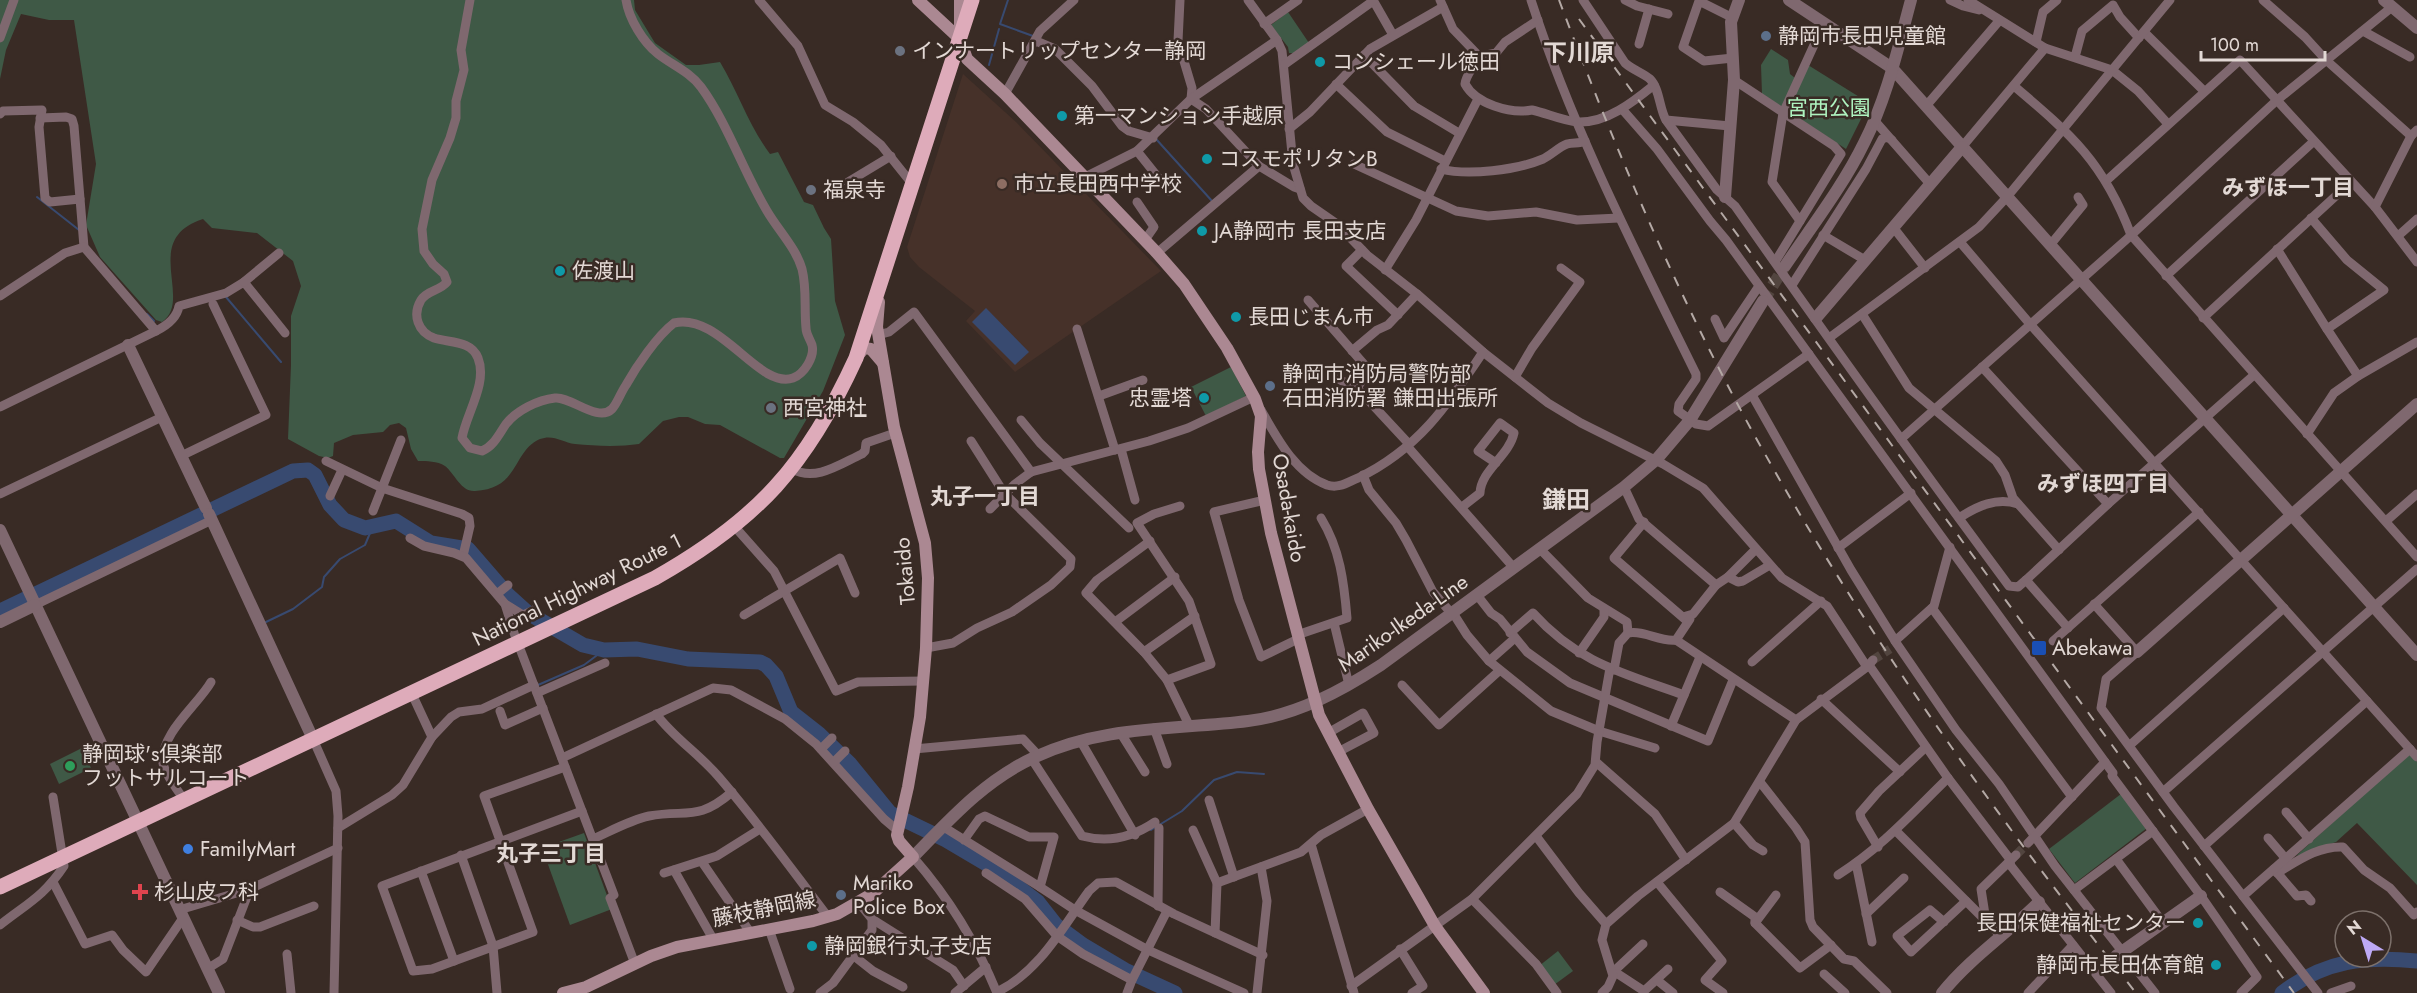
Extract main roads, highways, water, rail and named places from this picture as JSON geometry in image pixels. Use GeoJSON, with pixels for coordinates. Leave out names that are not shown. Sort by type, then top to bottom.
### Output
{"type":"FeatureCollection","features":[{"type":"Feature","properties":{"kind":"highway","name":"National Highway Route 1"},"geometry":{"type":"LineString","coordinates":[[0,887],[655,578],[695,556],[735,527],[776,489],[792,469],[834,402],[856,358],[972,0]]}},
{"type":"Feature","properties":{"kind":"main road","name":"Osada-kaido"},"geometry":{"type":"LineString","coordinates":[[918,0],[960,39],[967,59],[1005,94],[1157,253],[1184,284],[1227,348],[1256,403],[1262,420],[1258,453],[1270,533],[1314,702],[1368,809],[1435,926],[1484,993]]}},
{"type":"Feature","properties":{"kind":"main road"},"geometry":{"type":"LineString","coordinates":[[960,0],[960,39]]}},
{"type":"Feature","properties":{"kind":"main road","name":"Tokaido"},"geometry":{"type":"LineString","coordinates":[[879,292],[878,335],[896,434],[926,552],[928,597],[923,681],[914,749],[899,823],[899,841],[913,857]]}},
{"type":"Feature","properties":{"kind":"main road"},"geometry":{"type":"LineString","coordinates":[[856,358],[864,348],[871,348],[882,359],[885,367]]}},
{"type":"Feature","properties":{"kind":"main road","name":"藤枝静岡線"},"geometry":{"type":"LineString","coordinates":[[563,993],[605,979],[677,947],[828,917],[859,903],[885,885],[913,857]]}},
{"type":"Feature","properties":{"kind":"water"},"geometry":{"type":"Polygon","coordinates":[[[986,308],[1029,352],[1015,365],[972,322],[986,308]]]}},
{"type":"Feature","properties":{"kind":"waterway"},"geometry":{"type":"LineString","coordinates":[[1008,0],[1000,24],[1033,36]]}},
{"type":"Feature","properties":{"kind":"waterway"},"geometry":{"type":"LineString","coordinates":[[989,65],[999,29]]}},
{"type":"Feature","properties":{"kind":"waterway"},"geometry":{"type":"LineString","coordinates":[[1156,139],[1212,201]]}},
{"type":"Feature","properties":{"kind":"waterway"},"geometry":{"type":"LineString","coordinates":[[37,197],[79,230]]}},
{"type":"Feature","properties":{"kind":"waterway"},"geometry":{"type":"LineString","coordinates":[[226,297],[281,362]]}},
{"type":"Feature","properties":{"kind":"waterway"},"geometry":{"type":"LineString","coordinates":[[147,314],[154,321]]}},
{"type":"Feature","properties":{"kind":"waterway"},"geometry":{"type":"LineString","coordinates":[[0,611],[293,471],[308,470],[315,475],[330,505],[344,520],[365,528],[396,521],[431,543],[468,549],[507,594],[528,613],[583,645],[604,650],[637,649],[688,659],[760,662],[766,665],[776,676],[791,712],[819,734],[850,764],[890,813],[946,840],[995,869],[1038,902],[1056,925],[1083,945],[1125,970],[1175,993]]}},
{"type":"Feature","properties":{"kind":"waterway"},"geometry":{"type":"LineString","coordinates":[[266,622],[293,609],[322,587],[324,577],[340,559],[365,545],[373,526]]}},
{"type":"Feature","properties":{"kind":"waterway"},"geometry":{"type":"LineString","coordinates":[[538,685],[584,665],[604,650]]}},
{"type":"Feature","properties":{"kind":"waterway"},"geometry":{"type":"LineString","coordinates":[[1151,830],[1182,811],[1214,780],[1237,772],[1264,774]]}},
{"type":"Feature","properties":{"kind":"waterway"},"geometry":{"type":"LineString","coordinates":[[2282,993],[2314,973],[2346,963],[2380,959],[2417,961]]}},
{"type":"Feature","properties":{"kind":"tunnel"},"geometry":{"type":"LineString","coordinates":[[1763,301],[1785,266]]}},
{"type":"Feature","properties":{"kind":"tunnel"},"geometry":{"type":"LineString","coordinates":[[1873,660],[1890,649]]}},
{"type":"Feature","properties":{"kind":"tunnel"},"geometry":{"type":"LineString","coordinates":[[2016,855],[2028,843]]}},
{"type":"Feature","properties":{"kind":"tunnel"},"geometry":{"type":"LineString","coordinates":[[2102,966],[2116,956]]}},
{"type":"Feature","properties":{"kind":"railway"},"geometry":{"type":"LineString","coordinates":[[1559,0],[1622,160],[1668,264],[1718,367],[1788,494],[1833,569],[1928,714],[2030,855],[2136,993]]}},
{"type":"Feature","properties":{"kind":"railway"},"geometry":{"type":"LineString","coordinates":[[1579,19],[2294,993]]}},
{"type":"Feature","properties":{"kind":"place","name":"静岡市長田児童館"},"geometry":{"type":"Point","coordinates":[1766,36]}},
{"type":"Feature","properties":{"kind":"place","name":"インナートリップセンター静岡"},"geometry":{"type":"Point","coordinates":[900,51]}},
{"type":"Feature","properties":{"kind":"place","name":"コンシェール徳田"},"geometry":{"type":"Point","coordinates":[1320,62]}},
{"type":"Feature","properties":{"kind":"place","name":"第一マンション手越原"},"geometry":{"type":"Point","coordinates":[1062,116]}},
{"type":"Feature","properties":{"kind":"place","name":"コスモポリタンB"},"geometry":{"type":"Point","coordinates":[1207,159]}},
{"type":"Feature","properties":{"kind":"place","name":"市立長田西中学校"},"geometry":{"type":"Point","coordinates":[1002,184]}},
{"type":"Feature","properties":{"kind":"place","name":"福泉寺"},"geometry":{"type":"Point","coordinates":[811,190]}},
{"type":"Feature","properties":{"kind":"place","name":"JA静岡市 長田支店"},"geometry":{"type":"Point","coordinates":[1202,231]}},
{"type":"Feature","properties":{"kind":"place","name":"佐渡山"},"geometry":{"type":"Point","coordinates":[560,271]}},
{"type":"Feature","properties":{"kind":"place","name":"長田じまん市"},"geometry":{"type":"Point","coordinates":[1236,317]}},
{"type":"Feature","properties":{"kind":"place","name":"静岡市消防局警防部 石田消防署 鎌田出張所"},"geometry":{"type":"Point","coordinates":[1270,386]}},
{"type":"Feature","properties":{"kind":"place","name":"忠霊塔"},"geometry":{"type":"Point","coordinates":[1204,398]}},
{"type":"Feature","properties":{"kind":"place","name":"西宮神社"},"geometry":{"type":"Point","coordinates":[771,408]}},
{"type":"Feature","properties":{"kind":"place","name":"Abekawa"},"geometry":{"type":"Point","coordinates":[2039,648]}},
{"type":"Feature","properties":{"kind":"place","name":"静岡球's倶楽部 フットサルコート"},"geometry":{"type":"Point","coordinates":[70,766]}},
{"type":"Feature","properties":{"kind":"place","name":"FamilyMart"},"geometry":{"type":"Point","coordinates":[188,849]}},
{"type":"Feature","properties":{"kind":"place","name":"杉山皮フ科"},"geometry":{"type":"Point","coordinates":[140,892]}},
{"type":"Feature","properties":{"kind":"place","name":"Mariko Police Box"},"geometry":{"type":"Point","coordinates":[841,895]}},
{"type":"Feature","properties":{"kind":"place","name":"長田保健福祉センター"},"geometry":{"type":"Point","coordinates":[2198,923]}},
{"type":"Feature","properties":{"kind":"place","name":"静岡銀行丸子支店"},"geometry":{"type":"Point","coordinates":[812,946]}},
{"type":"Feature","properties":{"kind":"place","name":"静岡市長田体育館"},"geometry":{"type":"Point","coordinates":[2216,965]}},
{"type":"Feature","properties":{"kind":"district","name":"下川原"},"geometry":{"type":"Point","coordinates":[1579,53]}},
{"type":"Feature","properties":{"kind":"district","name":"みずほ一丁目"},"geometry":{"type":"Point","coordinates":[2288,187]}},
{"type":"Feature","properties":{"kind":"district","name":"みずほ四丁目"},"geometry":{"type":"Point","coordinates":[2103,483]}},
{"type":"Feature","properties":{"kind":"district","name":"丸子一丁目"},"geometry":{"type":"Point","coordinates":[985,496]}},
{"type":"Feature","properties":{"kind":"district","name":"鎌田"},"geometry":{"type":"Point","coordinates":[1566,500]}},
{"type":"Feature","properties":{"kind":"district","name":"丸子三丁目"},"geometry":{"type":"Point","coordinates":[551,853]}},
{"type":"Feature","properties":{"kind":"park label","name":"宮西公園"},"geometry":{"type":"Point","coordinates":[1829,108]}}]}
